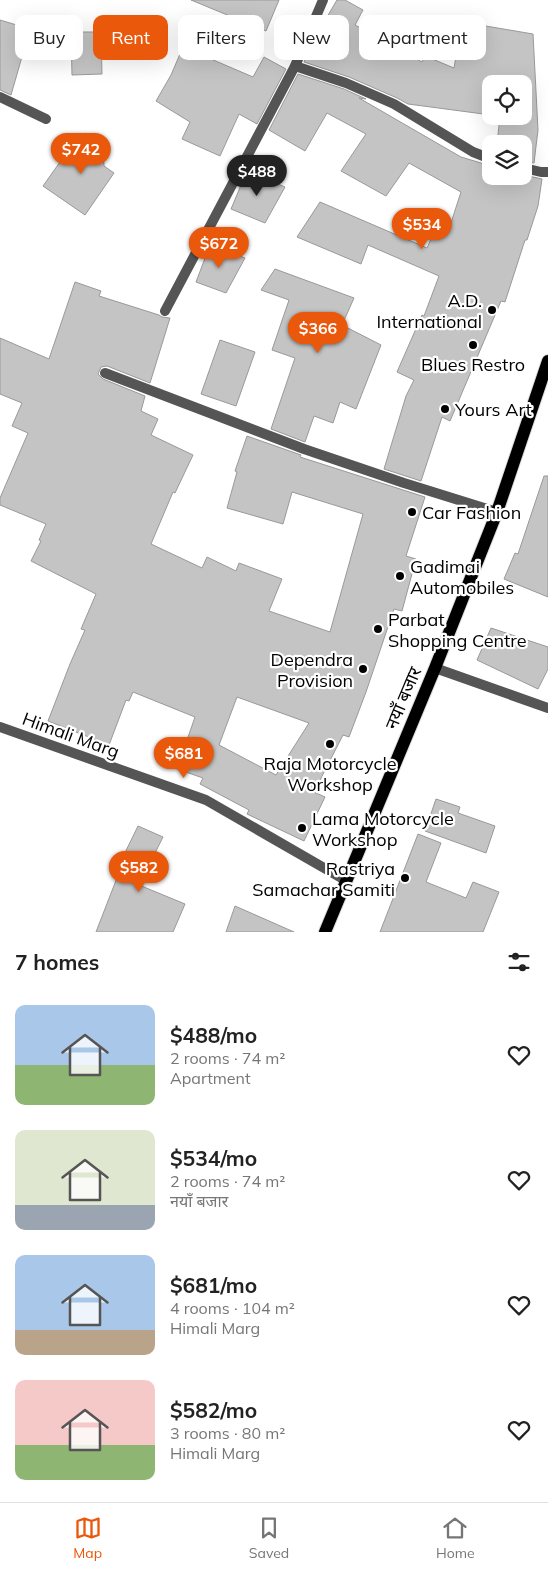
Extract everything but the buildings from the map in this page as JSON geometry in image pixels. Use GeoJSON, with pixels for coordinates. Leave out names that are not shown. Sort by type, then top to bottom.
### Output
{"type":"FeatureCollection","features":[{"type":"Feature","properties":{"kind":"main road","name":"नयाँ बजार"},"geometry":{"type":"LineString","coordinates":[[325,932],[435,668],[497,512],[548,362]]}},
{"type":"Feature","properties":{"kind":"street"},"geometry":{"type":"LineString","coordinates":[[166,311],[295,66],[323,0]]}},
{"type":"Feature","properties":{"kind":"street"},"geometry":{"type":"LineString","coordinates":[[295,66],[346,83],[394,104],[473,152],[482,156]]}},
{"type":"Feature","properties":{"kind":"street"},"geometry":{"type":"LineString","coordinates":[[0,96],[46,119]]}},
{"type":"Feature","properties":{"kind":"street"},"geometry":{"type":"LineString","coordinates":[[532,170],[548,172]]}},
{"type":"Feature","properties":{"kind":"street"},"geometry":{"type":"LineString","coordinates":[[106,373],[313,452],[497,512]]}},
{"type":"Feature","properties":{"kind":"street"},"geometry":{"type":"LineString","coordinates":[[435,668],[548,708]]}},
{"type":"Feature","properties":{"kind":"street","name":"Himali Marg"},"geometry":{"type":"LineString","coordinates":[[0,727],[206,800],[346,880]]}},
{"type":"Feature","properties":{"kind":"place","name":"A.D. International"},"geometry":{"type":"Point","coordinates":[492,310]}},
{"type":"Feature","properties":{"kind":"place","name":"Blues Restro"},"geometry":{"type":"Point","coordinates":[473,345]}},
{"type":"Feature","properties":{"kind":"place","name":"Yours Art"},"geometry":{"type":"Point","coordinates":[445,409]}},
{"type":"Feature","properties":{"kind":"place","name":"Car Fashion"},"geometry":{"type":"Point","coordinates":[412,512]}},
{"type":"Feature","properties":{"kind":"place","name":"Gadimai Automobiles"},"geometry":{"type":"Point","coordinates":[400,576]}},
{"type":"Feature","properties":{"kind":"place","name":"Parbat Shopping Centre"},"geometry":{"type":"Point","coordinates":[378,629]}},
{"type":"Feature","properties":{"kind":"place","name":"Dependra Provision"},"geometry":{"type":"Point","coordinates":[363,669]}},
{"type":"Feature","properties":{"kind":"place","name":"Raja Motorcycle Workshop"},"geometry":{"type":"Point","coordinates":[330,744]}},
{"type":"Feature","properties":{"kind":"place","name":"Lama Motorcycle Workshop"},"geometry":{"type":"Point","coordinates":[302,828]}},
{"type":"Feature","properties":{"kind":"place","name":"Rastriya Samachar Samiti"},"geometry":{"type":"Point","coordinates":[405,878]}}]}
